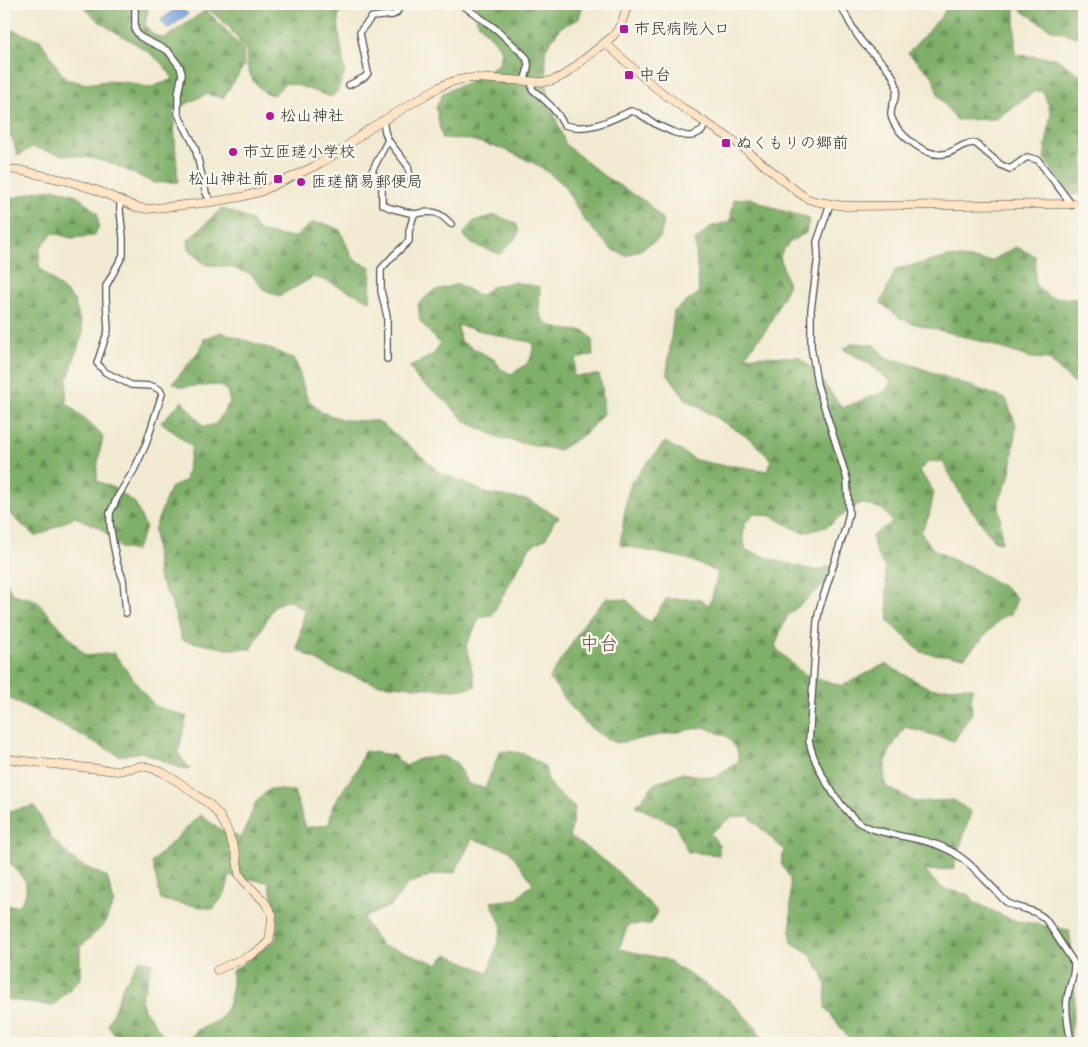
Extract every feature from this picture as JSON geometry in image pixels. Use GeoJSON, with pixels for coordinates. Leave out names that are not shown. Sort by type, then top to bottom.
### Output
{"type":"FeatureCollection","features":[{"type":"Feature","properties":{"kind":"street"},"geometry":{"type":"LineString","coordinates":[[135,4],[135,30],[140,37],[168,51],[180,67],[182,74],[178,94],[178,114],[195,147],[206,193],[211,202]]}},
{"type":"Feature","properties":{"kind":"street"},"geometry":{"type":"LineString","coordinates":[[348,85],[365,77],[368,73],[361,30],[372,16],[396,14],[399,8],[398,4]]}},
{"type":"Feature","properties":{"kind":"street"},"geometry":{"type":"LineString","coordinates":[[461,4],[496,29],[525,56],[528,64],[528,81],[532,89],[559,114],[564,125],[574,128],[606,123],[630,111],[638,113],[657,125],[686,136],[692,136],[702,131],[706,123]]}},
{"type":"Feature","properties":{"kind":"street"},"geometry":{"type":"LineString","coordinates":[[4,169],[18,170],[68,181],[96,190],[136,207],[154,209],[211,202],[260,192],[309,170],[338,152],[368,129],[452,81],[475,78],[544,82],[559,78],[613,36],[621,24],[628,4]]}},
{"type":"Feature","properties":{"kind":"street"},"geometry":{"type":"LineString","coordinates":[[840,4],[852,28],[877,59],[888,69],[895,80],[898,90],[891,114],[896,127],[917,147],[942,155],[965,144],[975,143],[1002,165],[1010,169],[1027,157],[1038,160],[1072,205]]}},
{"type":"Feature","properties":{"kind":"street"},"geometry":{"type":"LineString","coordinates":[[605,43],[652,85],[682,108],[737,143],[799,193],[808,198],[845,206],[1084,204]]}},
{"type":"Feature","properties":{"kind":"street"},"geometry":{"type":"LineString","coordinates":[[383,120],[384,132],[408,166],[410,177]]}},
{"type":"Feature","properties":{"kind":"street"},"geometry":{"type":"LineString","coordinates":[[388,140],[372,171],[382,187],[382,204],[414,214],[430,211],[441,214],[451,224]]}},
{"type":"Feature","properties":{"kind":"street"},"geometry":{"type":"LineString","coordinates":[[120,201],[123,255],[106,286],[108,330],[97,363],[105,372],[131,385],[152,386],[160,390],[162,394],[146,444],[110,513],[110,524],[117,563],[123,580],[126,613]]}},
{"type":"Feature","properties":{"kind":"street"},"geometry":{"type":"LineString","coordinates":[[830,204],[817,242],[818,256],[811,310],[811,346],[817,384],[847,479],[849,513],[817,622],[809,741],[811,751],[818,768],[832,792],[860,823],[882,832],[926,840],[949,850],[966,860],[1007,902],[1032,910],[1042,916],[1074,963],[1066,1014],[1071,1043]]}},
{"type":"Feature","properties":{"kind":"street"},"geometry":{"type":"LineString","coordinates":[[387,359],[387,316],[380,291],[381,269],[409,241],[409,231],[414,214]]}},
{"type":"Feature","properties":{"kind":"street"},"geometry":{"type":"LineString","coordinates":[[4,757],[15,760],[117,771],[142,766],[162,772],[184,785],[210,805],[226,827],[236,854],[239,874],[264,900],[272,914],[269,941],[251,955],[217,970]]}},
{"type":"Feature","properties":{"kind":"street"},"geometry":{"type":"LineString","coordinates":[[1074,966],[1084,966]]}},
{"type":"Feature","properties":{"kind":"green space"},"geometry":{"type":"Polygon","coordinates":[[[82,4],[149,4],[145,25],[153,35],[165,38],[206,10],[243,50],[244,66],[223,98],[206,94],[173,111],[178,182],[154,183],[113,164],[32,147],[18,156],[12,138],[4,133],[4,27],[40,40],[65,79],[86,84],[106,81],[131,83],[149,88],[173,79],[164,66],[153,56],[103,24],[82,4]]]}},
{"type":"Feature","properties":{"kind":"green space"},"geometry":{"type":"Polygon","coordinates":[[[206,4],[345,4],[338,16],[345,73],[337,92],[331,97],[297,85],[285,83],[274,95],[265,93],[253,81],[247,67],[246,51],[229,27],[207,8],[206,4]]]}},
{"type":"Feature","properties":{"kind":"green space"},"geometry":{"type":"Polygon","coordinates":[[[477,4],[583,4],[579,19],[561,27],[545,50],[548,99],[566,145],[604,176],[646,202],[664,221],[660,238],[626,256],[611,249],[585,221],[562,183],[538,165],[503,149],[471,140],[442,138],[436,108],[443,93],[468,82],[499,64],[502,52],[477,21],[477,4]]]}},
{"type":"Feature","properties":{"kind":"green space"},"geometry":{"type":"Polygon","coordinates":[[[949,4],[1084,4],[1083,39],[1050,29],[1015,6],[1015,55],[1055,58],[1079,74],[1084,72],[1084,193],[1072,195],[1044,159],[1051,113],[1043,91],[1035,91],[996,119],[956,120],[938,95],[933,77],[908,53],[941,17],[949,4]]]}},
{"type":"Feature","properties":{"kind":"green space"},"geometry":{"type":"Polygon","coordinates":[[[57,189],[76,195],[97,213],[99,226],[94,236],[71,238],[53,233],[40,248],[39,267],[74,300],[83,332],[67,382],[66,402],[103,436],[97,468],[97,481],[114,488],[135,503],[146,528],[135,551],[120,548],[100,528],[75,517],[36,537],[4,509],[4,201],[40,190],[57,189]]]}},
{"type":"Feature","properties":{"kind":"green space"},"geometry":{"type":"Polygon","coordinates":[[[750,198],[779,210],[806,217],[809,220],[806,233],[790,242],[780,256],[788,286],[767,329],[745,356],[799,357],[817,374],[842,408],[886,391],[891,382],[870,364],[843,349],[854,343],[875,345],[886,359],[901,361],[1006,399],[1016,425],[1011,472],[999,502],[1002,543],[994,540],[965,502],[943,462],[930,461],[919,470],[934,492],[929,516],[921,532],[932,548],[955,561],[967,565],[1009,590],[1017,599],[1011,614],[1002,617],[965,657],[921,652],[889,622],[885,568],[876,553],[872,536],[893,522],[882,509],[860,503],[826,527],[802,533],[772,516],[755,514],[745,523],[743,537],[746,550],[777,561],[817,571],[839,563],[832,578],[788,615],[781,629],[775,647],[802,673],[842,686],[885,664],[931,689],[973,688],[972,713],[954,741],[905,727],[886,761],[885,786],[915,802],[954,800],[971,812],[953,869],[925,871],[944,889],[970,895],[974,902],[1012,920],[1069,930],[1074,963],[1075,996],[1070,1043],[873,1043],[850,1040],[825,1007],[826,985],[822,973],[809,953],[791,942],[790,878],[781,864],[784,850],[748,816],[732,817],[710,833],[719,845],[719,855],[688,852],[675,825],[636,806],[654,784],[681,773],[715,778],[739,761],[737,750],[728,737],[704,727],[617,743],[603,737],[586,723],[549,679],[587,619],[607,598],[627,600],[642,617],[651,622],[666,599],[698,599],[709,605],[718,572],[687,559],[620,545],[627,496],[632,481],[665,442],[696,460],[768,471],[771,460],[752,440],[686,399],[667,373],[674,311],[699,293],[695,241],[712,226],[730,222],[734,199],[750,198]]]}},
{"type":"Feature","properties":{"kind":"green space"},"geometry":{"type":"Polygon","coordinates":[[[221,209],[251,220],[258,231],[280,236],[295,237],[312,223],[326,224],[340,230],[351,255],[356,261],[371,267],[370,301],[329,282],[313,277],[279,296],[263,289],[251,274],[229,267],[206,265],[189,250],[188,240],[221,209]]]}},
{"type":"Feature","properties":{"kind":"green space"},"geometry":{"type":"Polygon","coordinates":[[[495,215],[516,223],[519,232],[515,239],[500,254],[472,244],[463,235],[474,221],[495,215]]]}},
{"type":"Feature","properties":{"kind":"green space"},"geometry":{"type":"Polygon","coordinates":[[[1016,247],[1035,256],[1035,285],[1049,297],[1084,301],[1084,395],[1048,359],[1030,358],[984,342],[912,323],[900,318],[881,303],[896,269],[949,257],[991,261],[1016,247]]]}},
{"type":"Feature","properties":{"kind":"green space"},"geometry":{"type":"Polygon","coordinates":[[[514,282],[540,287],[540,312],[546,323],[565,330],[585,331],[592,339],[593,355],[576,359],[573,376],[599,375],[604,413],[586,433],[560,450],[500,438],[466,422],[443,399],[418,380],[410,367],[434,354],[440,344],[420,321],[418,304],[433,291],[458,284],[480,296],[491,287],[514,282]],[[458,325],[460,341],[495,360],[501,369],[511,374],[528,363],[532,355],[533,344],[458,325]]]}},
{"type":"Feature","properties":{"kind":"green space"},"geometry":{"type":"Polygon","coordinates":[[[221,332],[295,359],[307,398],[321,412],[344,420],[378,421],[439,472],[489,494],[528,500],[559,517],[554,521],[546,538],[530,547],[492,615],[480,617],[466,645],[476,687],[454,690],[377,684],[330,668],[297,649],[305,610],[288,600],[274,606],[251,649],[228,649],[182,640],[171,601],[158,577],[154,530],[170,488],[185,481],[192,447],[161,422],[182,401],[204,427],[216,424],[230,402],[227,391],[219,385],[182,387],[173,383],[201,348],[204,339],[221,332]]]}},
{"type":"Feature","properties":{"kind":"green space"},"geometry":{"type":"Polygon","coordinates":[[[4,579],[13,594],[36,600],[86,656],[114,653],[155,706],[187,717],[178,753],[190,769],[180,768],[142,752],[120,756],[4,696],[4,579]]]}},
{"type":"Feature","properties":{"kind":"green space"},"geometry":{"type":"Polygon","coordinates":[[[364,751],[393,755],[406,766],[419,759],[441,756],[456,762],[468,784],[485,788],[500,751],[525,754],[545,767],[548,781],[556,791],[575,807],[570,836],[613,867],[658,912],[651,924],[628,925],[619,949],[665,959],[729,1000],[756,1028],[763,1043],[545,1043],[539,1040],[539,1043],[121,1043],[108,1025],[124,984],[140,959],[153,963],[141,999],[144,1009],[165,1038],[190,1039],[197,1030],[219,1020],[228,1006],[232,990],[232,971],[276,940],[278,914],[268,882],[230,876],[225,894],[213,909],[161,900],[152,862],[200,815],[224,832],[242,837],[256,802],[269,789],[294,791],[306,828],[329,824],[333,805],[358,768],[364,751]],[[472,839],[455,872],[432,875],[408,884],[392,905],[363,918],[381,946],[402,951],[437,964],[447,954],[489,973],[502,927],[491,902],[516,899],[533,883],[509,850],[472,839]]]}},
{"type":"Feature","properties":{"kind":"green space"},"geometry":{"type":"Polygon","coordinates":[[[35,806],[51,837],[77,863],[107,877],[114,902],[104,925],[80,947],[80,979],[53,1006],[4,999],[4,906],[20,905],[26,894],[26,882],[4,856],[4,812],[35,806]]]}},
{"type":"Feature","properties":{"kind":"water"},"geometry":{"type":"Polygon","coordinates":[[[180,5],[188,14],[168,29],[161,20],[180,5]]]}},
{"type":"Feature","properties":{"kind":"place","name":"市民病院入ロ"},"geometry":{"type":"Point","coordinates":[624,29]}},
{"type":"Feature","properties":{"kind":"place","name":"中台"},"geometry":{"type":"Point","coordinates":[629,75]}},
{"type":"Feature","properties":{"kind":"place","name":"松山神社"},"geometry":{"type":"Point","coordinates":[270,116]}},
{"type":"Feature","properties":{"kind":"place","name":"ぬくもりの郷前"},"geometry":{"type":"Point","coordinates":[726,143]}},
{"type":"Feature","properties":{"kind":"place","name":"市立匝瑳小学校"},"geometry":{"type":"Point","coordinates":[233,152]}},
{"type":"Feature","properties":{"kind":"place","name":"松山神社前"},"geometry":{"type":"Point","coordinates":[278,179]}},
{"type":"Feature","properties":{"kind":"place","name":"匝瑳簡易郵便局"},"geometry":{"type":"Point","coordinates":[301,182]}},
{"type":"Feature","properties":{"kind":"district","name":"中台"},"geometry":{"type":"Point","coordinates":[599,644]}}]}
